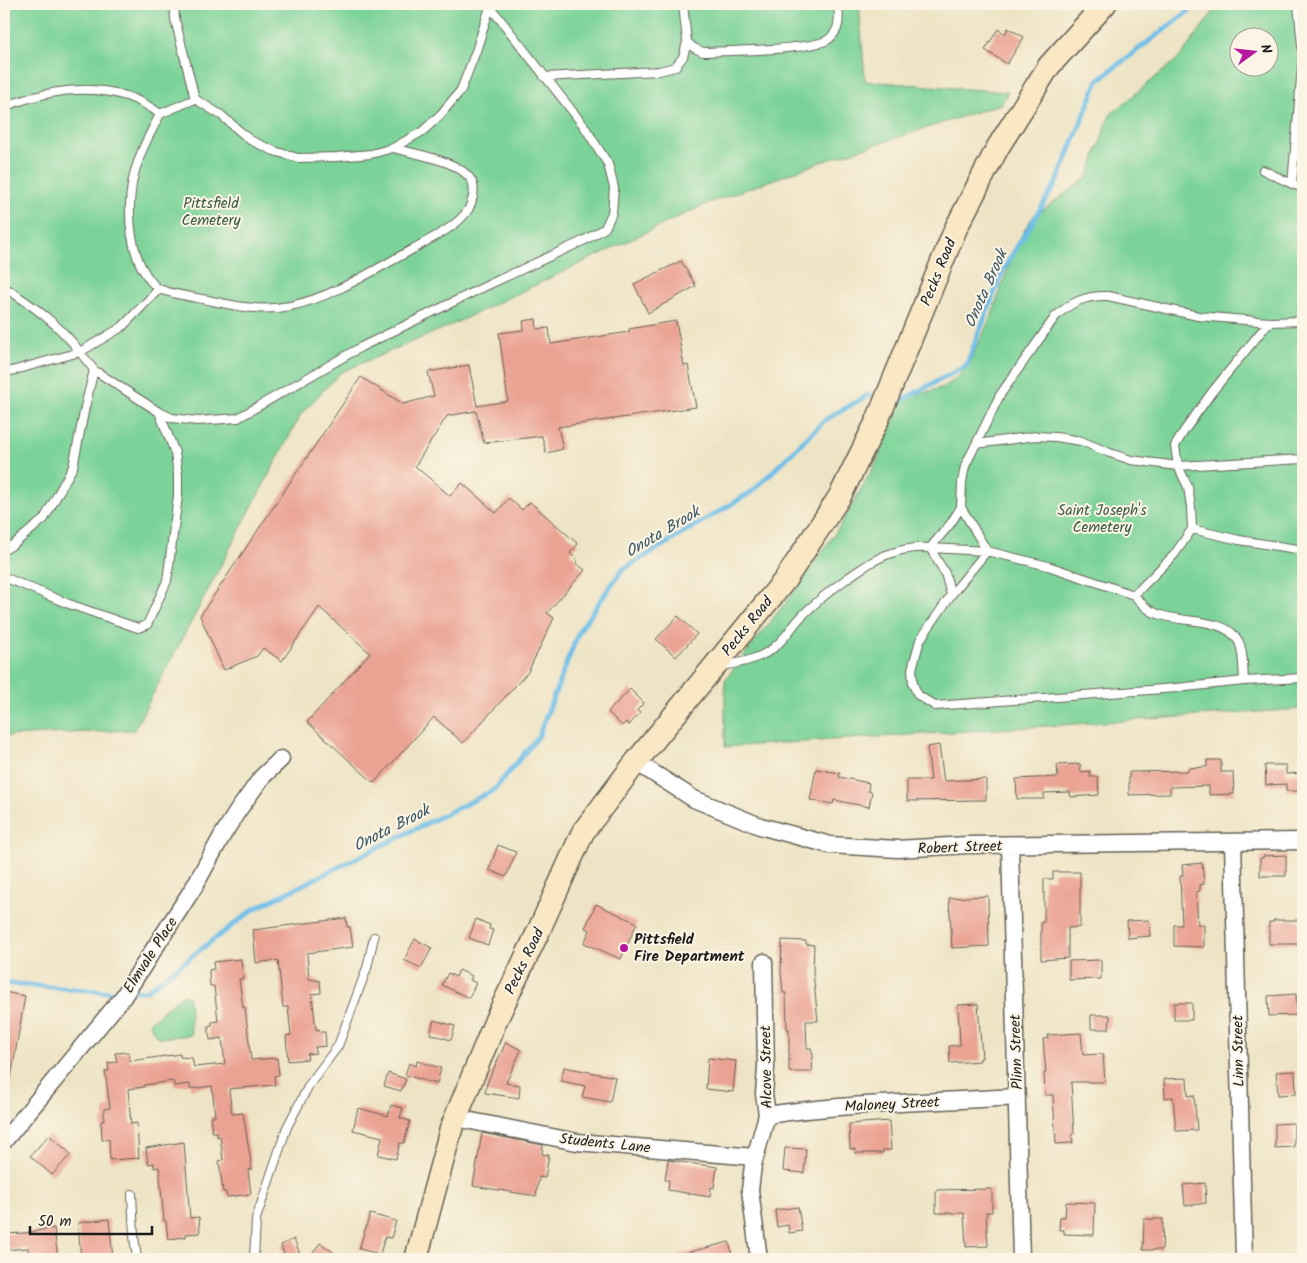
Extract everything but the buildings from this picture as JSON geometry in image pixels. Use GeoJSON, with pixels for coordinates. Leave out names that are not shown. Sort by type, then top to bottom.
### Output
{"type":"FeatureCollection","features":[{"type":"Feature","properties":{"kind":"street","name":"Pecks Road"},"geometry":{"type":"LineString","coordinates":[[416,1259],[451,1129],[496,1020],[583,832],[636,762],[785,580],[840,496],[883,407],[956,228],[998,147],[1049,66],[1105,4]]}},
{"type":"Feature","properties":{"kind":"street","name":"Elmvale Place"},"geometry":{"type":"LineString","coordinates":[[4,1141],[127,991],[194,887],[237,812],[262,777],[280,760]]}},
{"type":"Feature","properties":{"kind":"street","name":"Robert Street"},"geometry":{"type":"LineString","coordinates":[[636,762],[694,799],[760,826],[830,845],[897,849],[968,845],[1303,841]]}},
{"type":"Feature","properties":{"kind":"street","name":"Linn Street"},"geometry":{"type":"LineString","coordinates":[[1233,842],[1244,1259]]}},
{"type":"Feature","properties":{"kind":"street","name":"Plinn Street"},"geometry":{"type":"LineString","coordinates":[[1010,845],[1021,1259]]}},
{"type":"Feature","properties":{"kind":"street","name":"Alcove Street"},"geometry":{"type":"LineString","coordinates":[[759,1259],[750,1190],[755,1157],[767,1115],[764,1094],[766,1068],[764,962]]}},
{"type":"Feature","properties":{"kind":"street","name":"Maloney Street"},"geometry":{"type":"LineString","coordinates":[[767,1115],[844,1106],[1017,1097]]}},
{"type":"Feature","properties":{"kind":"street","name":"Students Lane"},"geometry":{"type":"LineString","coordinates":[[456,1118],[577,1142],[755,1157]]}},
{"type":"Feature","properties":{"kind":"lane"},"geometry":{"type":"LineString","coordinates":[[174,4],[175,19],[195,99],[221,116],[250,140],[274,151],[298,158],[371,154],[393,148],[423,131],[441,114],[461,90],[476,51],[489,5]]}},
{"type":"Feature","properties":{"kind":"lane"},"geometry":{"type":"LineString","coordinates":[[544,76],[659,71],[675,67],[683,57],[687,42],[683,4]]}},
{"type":"Feature","properties":{"kind":"lane"},"geometry":{"type":"LineString","coordinates":[[687,42],[703,52],[767,49],[816,44],[828,40],[839,24],[838,4]]}},
{"type":"Feature","properties":{"kind":"lane"},"geometry":{"type":"LineString","coordinates":[[1292,184],[1303,55],[1298,4]]}},
{"type":"Feature","properties":{"kind":"lane"},"geometry":{"type":"LineString","coordinates":[[4,287],[31,305],[68,336],[94,370],[159,412],[172,418],[197,422],[238,418],[361,347],[585,240],[605,228],[612,213],[614,188],[608,164],[584,126],[489,5]]}},
{"type":"Feature","properties":{"kind":"lane"},"geometry":{"type":"LineString","coordinates":[[4,107],[52,92],[81,89],[114,92],[151,107],[160,114]]}},
{"type":"Feature","properties":{"kind":"lane"},"geometry":{"type":"LineString","coordinates":[[195,99],[160,114],[138,159],[132,183],[130,215],[133,245],[142,270],[159,289],[258,310],[289,307],[311,301],[377,269],[451,227],[468,210],[473,197],[474,186],[468,175],[459,167],[393,148]]}},
{"type":"Feature","properties":{"kind":"lane"},"geometry":{"type":"LineString","coordinates":[[1263,170],[1303,188]]}},
{"type":"Feature","properties":{"kind":"lane"},"geometry":{"type":"LineString","coordinates":[[4,373],[80,352],[122,327],[159,289]]}},
{"type":"Feature","properties":{"kind":"lane"},"geometry":{"type":"LineString","coordinates":[[930,548],[951,523],[961,507],[965,466],[1000,395],[1055,317],[1066,306],[1082,299],[1108,296],[1198,316],[1269,322],[1303,321]]}},
{"type":"Feature","properties":{"kind":"lane"},"geometry":{"type":"LineString","coordinates":[[1134,595],[1174,555],[1192,529],[1192,507],[1188,487],[1178,466],[1175,446],[1212,392],[1269,322]]}},
{"type":"Feature","properties":{"kind":"lane"},"geometry":{"type":"LineString","coordinates":[[4,550],[44,519],[74,467],[94,370]]}},
{"type":"Feature","properties":{"kind":"lane"},"geometry":{"type":"LineString","coordinates":[[4,577],[69,604],[138,628],[147,625],[167,581],[178,496],[175,453],[159,412]]}},
{"type":"Feature","properties":{"kind":"lane"},"geometry":{"type":"LineString","coordinates":[[976,444],[1036,436],[1056,437],[1081,441],[1131,460],[1178,466],[1303,459]]}},
{"type":"Feature","properties":{"kind":"lane"},"geometry":{"type":"LineString","coordinates":[[961,507],[987,551]]}},
{"type":"Feature","properties":{"kind":"lane"},"geometry":{"type":"LineString","coordinates":[[1192,529],[1240,540],[1303,550]]}},
{"type":"Feature","properties":{"kind":"lane"},"geometry":{"type":"LineString","coordinates":[[714,666],[738,664],[755,659],[779,644],[801,616],[818,601],[869,564],[888,554],[917,547],[987,551],[1048,566],[1134,595],[1148,609],[1157,614],[1226,628],[1234,634],[1240,644],[1244,680]]}},
{"type":"Feature","properties":{"kind":"lane"},"geometry":{"type":"LineString","coordinates":[[930,548],[945,573],[951,595]]}},
{"type":"Feature","properties":{"kind":"lane"},"geometry":{"type":"LineString","coordinates":[[987,551],[951,595],[920,640],[912,669],[913,684],[918,696],[935,706],[1176,688],[1244,680],[1303,678]]}},
{"type":"Feature","properties":{"kind":"lane"},"geometry":{"type":"LineString","coordinates":[[254,1259],[256,1219],[287,1127],[309,1085],[338,1046],[367,968],[374,937]]}},
{"type":"Feature","properties":{"kind":"lane"},"geometry":{"type":"LineString","coordinates":[[132,1194],[137,1259]]}},
{"type":"Feature","properties":{"kind":"green space","name":"Pittsfield Cemetery"},"geometry":{"type":"Polygon","coordinates":[[[4,4],[859,4],[865,81],[1008,92],[1001,104],[821,162],[706,204],[447,327],[341,372],[301,414],[134,730],[4,736],[4,4]]]}},
{"type":"Feature","properties":{"kind":"green space","name":"Saint Joseph's Cemetery"},"geometry":{"type":"Polygon","coordinates":[[[1219,4],[1303,4],[1303,709],[725,747],[725,680],[799,585],[840,526],[876,463],[902,399],[944,387],[957,378],[969,364],[992,315],[1015,247],[1026,227],[1032,218],[1088,177],[1110,115],[1180,57],[1219,4]]]}},
{"type":"Feature","properties":{"kind":"green space"},"geometry":{"type":"Polygon","coordinates":[[[183,994],[189,998],[191,1035],[162,1038],[156,1036],[149,1023],[183,994]]]}},
{"type":"Feature","properties":{"kind":"waterway","name":"Onota Brook"},"geometry":{"type":"LineString","coordinates":[[892,399],[900,401],[966,366],[1003,270],[1058,180],[1098,80],[1198,4]]}},
{"type":"Feature","properties":{"kind":"waterway","name":"Onota Brook"},"geometry":{"type":"LineString","coordinates":[[131,991],[146,991],[254,909],[494,790],[538,737],[579,631],[622,570],[753,491],[825,420],[868,395],[881,397]]}},
{"type":"Feature","properties":{"kind":"waterway","name":"Onota Brook"},"geometry":{"type":"LineString","coordinates":[[4,983],[123,992]]}},
{"type":"Feature","properties":{"kind":"place","name":"Pittsfield Fire Department"},"geometry":{"type":"Point","coordinates":[624,948]}}]}
